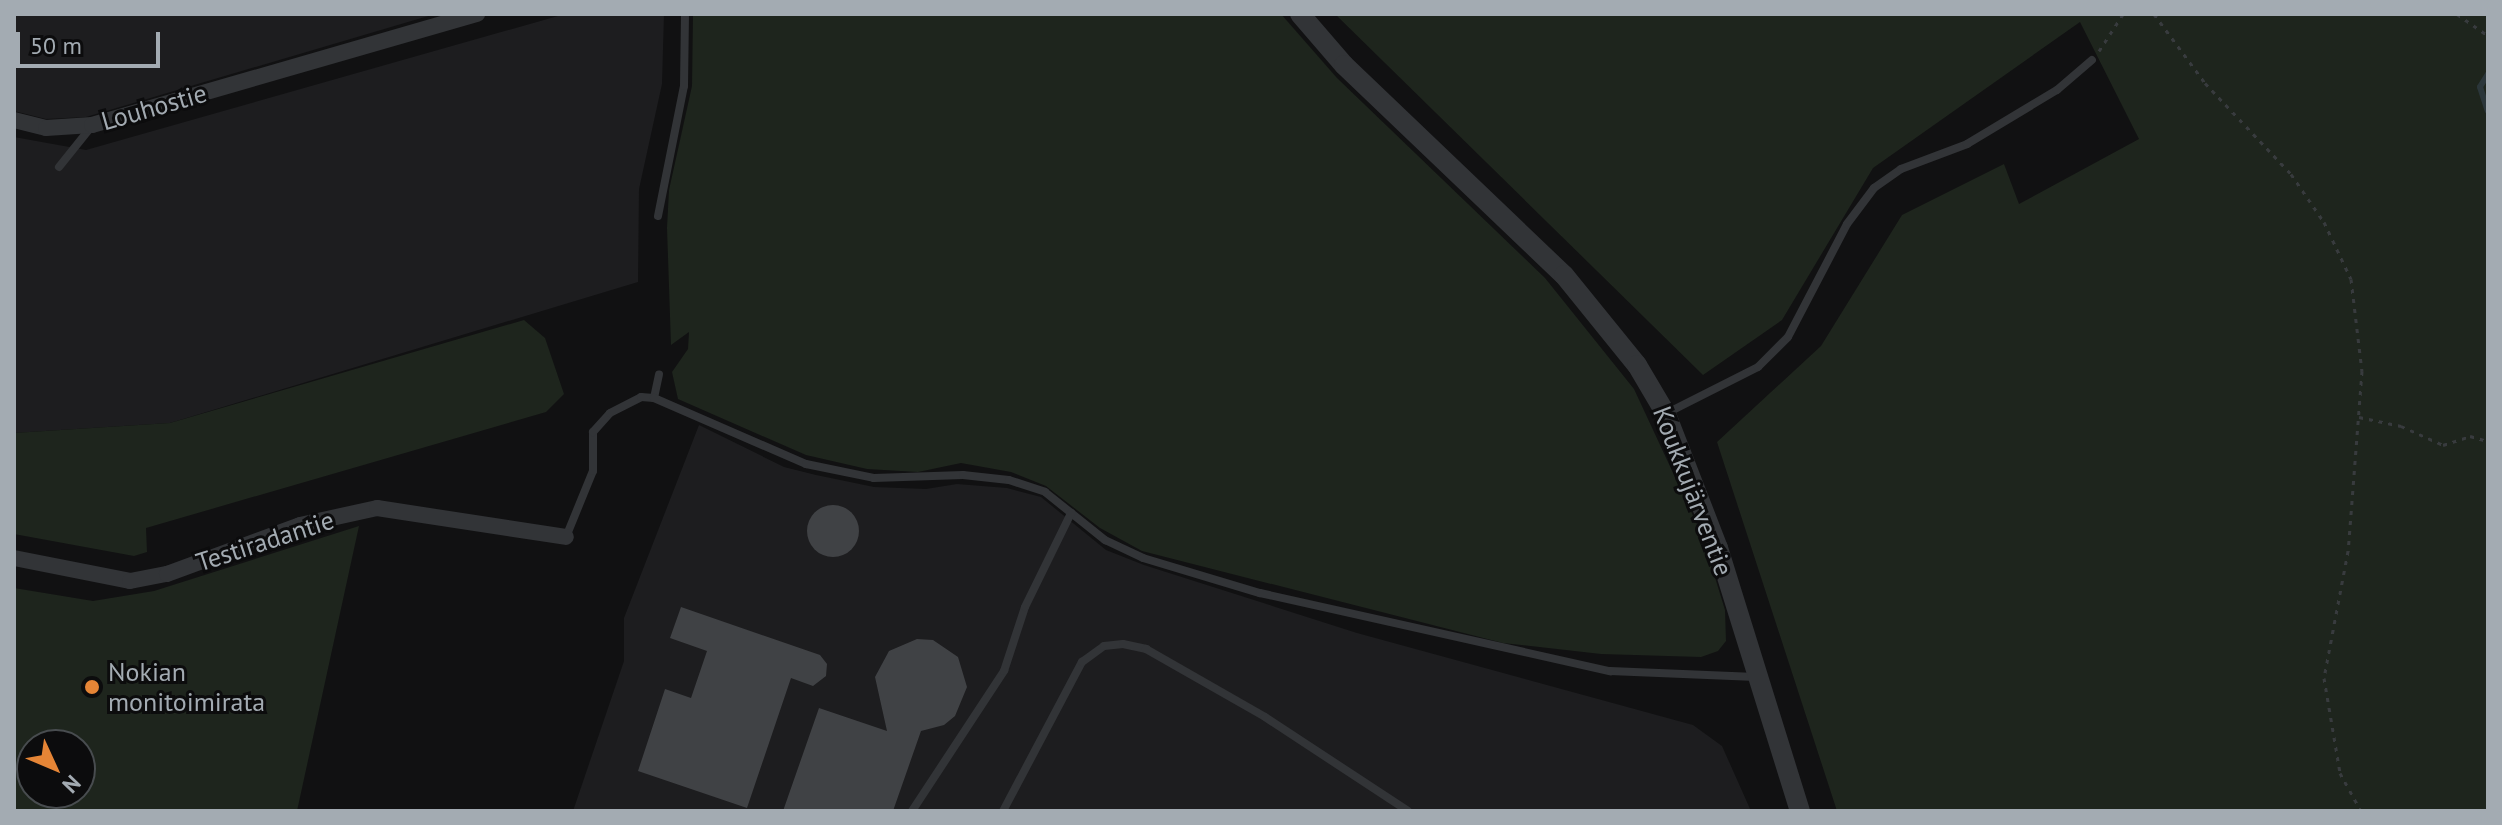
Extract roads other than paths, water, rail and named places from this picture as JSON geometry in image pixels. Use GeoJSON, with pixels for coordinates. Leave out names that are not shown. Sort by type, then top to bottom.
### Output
{"type":"FeatureCollection","features":[{"type":"Feature","properties":{"kind":"street","name":"Louhostie"},"geometry":{"type":"LineString","coordinates":[[14,120],[46,128],[92,125],[477,14]]}},
{"type":"Feature","properties":{"kind":"street","name":"Koukkujärventie"},"geometry":{"type":"LineString","coordinates":[[1300,14],[1378,98],[1564,275],[1637,365],[1666,414],[1718,548],[1800,811]]}},
{"type":"Feature","properties":{"kind":"street","name":"Testiradantie"},"geometry":{"type":"LineString","coordinates":[[14,558],[130,581],[167,574],[300,525],[377,508],[566,537]]}},
{"type":"Feature","properties":{"kind":"lane"},"geometry":{"type":"LineString","coordinates":[[658,216],[684,86],[685,14]]}},
{"type":"Feature","properties":{"kind":"lane"},"geometry":{"type":"LineString","coordinates":[[1666,414],[1758,367],[1788,337],[1847,224],[1874,188],[1901,169],[1967,144],[2057,90],[2092,60]]}},
{"type":"Feature","properties":{"kind":"lane"},"geometry":{"type":"LineString","coordinates":[[59,167],[92,125]]}},
{"type":"Feature","properties":{"kind":"lane"},"geometry":{"type":"LineString","coordinates":[[654,398],[659,375]]}},
{"type":"Feature","properties":{"kind":"lane"},"geometry":{"type":"LineString","coordinates":[[566,537],[593,471],[593,432],[610,413],[641,397],[654,398],[806,464],[874,478],[1009,480],[1045,492],[1105,540],[1143,558],[1260,593],[1610,671],[1757,677]]}},
{"type":"Feature","properties":{"kind":"lane"},"geometry":{"type":"LineString","coordinates":[[912,811],[1004,671],[1025,607],[1071,513]]}},
{"type":"Feature","properties":{"kind":"lane"},"geometry":{"type":"LineString","coordinates":[[1003,811],[1082,662],[1104,646],[1123,644],[1146,649],[1265,717],[1408,811]]}},
{"type":"Feature","properties":{"kind":"waterway"},"geometry":{"type":"LineString","coordinates":[[2488,74],[2480,87],[2488,111]]}},
{"type":"Feature","properties":{"kind":"place","name":"Nokian monitoimirata"},"geometry":{"type":"Point","coordinates":[92,687]}}]}
